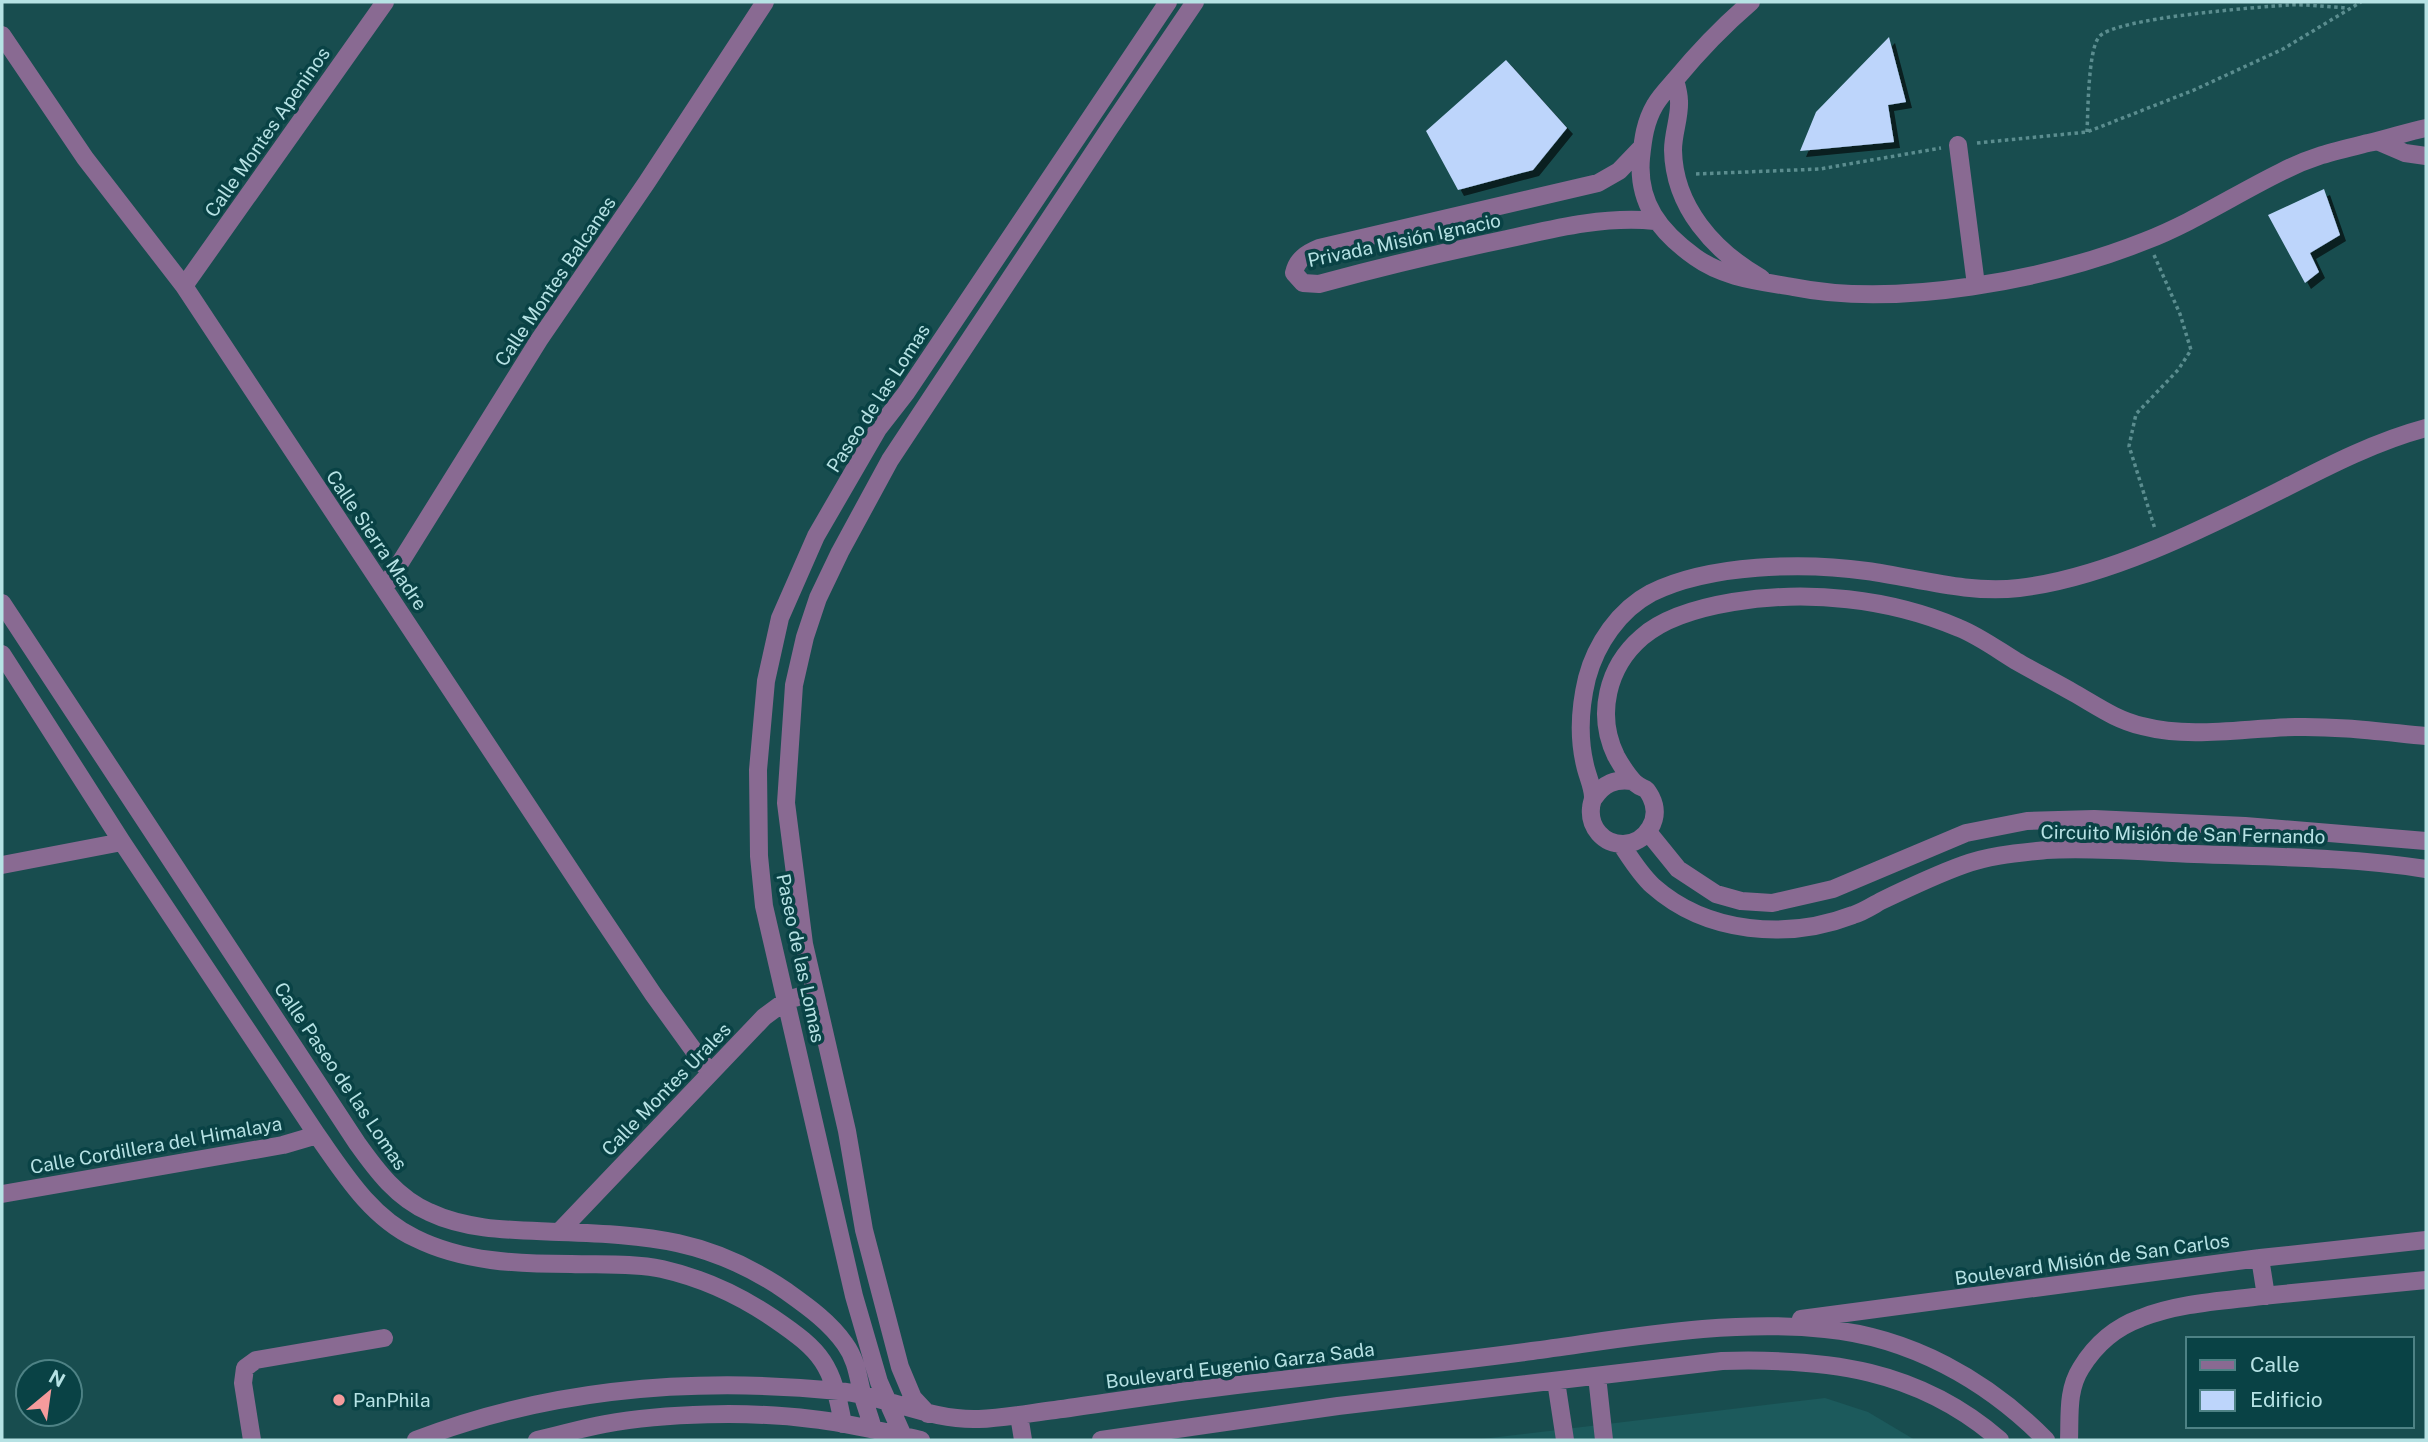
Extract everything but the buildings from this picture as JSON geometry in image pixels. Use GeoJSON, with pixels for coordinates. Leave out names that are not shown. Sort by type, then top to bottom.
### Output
{"type":"FeatureCollection","features":[{"type":"Feature","properties":{"kind":"street","name":"Calle Montes Balcanes"},"geometry":{"type":"LineString","coordinates":[[385,587],[539,340],[647,183],[765,2]]}},
{"type":"Feature","properties":{"kind":"street","name":"Paseo de las Lomas"},"geometry":{"type":"LineString","coordinates":[[903,1436],[868,1349],[854,1296],[764,906],[759,856],[758,770],[766,681],[780,618],[816,536],[878,429],[906,393],[1168,2]]}},
{"type":"Feature","properties":{"kind":"street","name":"Paseo de las Lomas"},"geometry":{"type":"LineString","coordinates":[[928,1414],[913,1398],[906,1385],[892,1338],[864,1230],[847,1131],[804,944],[786,803],[794,685],[805,637],[818,598],[863,507],[925,405],[1195,2]]}},
{"type":"Feature","properties":{"kind":"street"},"geometry":{"type":"LineString","coordinates":[[1751,2],[1716,33],[1655,105],[1644,130],[1642,147],[1642,182],[1646,202],[1656,221],[1700,261],[1736,277],[1852,295],[1937,290],[2055,270],[2147,240],[2335,149],[2426,128]]}},
{"type":"Feature","properties":{"kind":"street","name":"Calle Montes Apeninos"},"geometry":{"type":"LineString","coordinates":[[184,286],[382,3]]}},
{"type":"Feature","properties":{"kind":"street","name":"Calle Sierra Madre"},"geometry":{"type":"LineString","coordinates":[[2,35],[85,158],[184,286],[596,909],[710,1073]]}},
{"type":"Feature","properties":{"kind":"street"},"geometry":{"type":"LineString","coordinates":[[1675,80],[1679,103],[1673,150],[1678,185],[1687,207],[1705,232],[1733,259],[1770,283]]}},
{"type":"Feature","properties":{"kind":"street"},"geometry":{"type":"LineString","coordinates":[[2377,141],[2405,153],[2426,156]]}},
{"type":"Feature","properties":{"kind":"street"},"geometry":{"type":"LineString","coordinates":[[1958,145],[1976,285]]}},
{"type":"Feature","properties":{"kind":"street","name":"Privada Misión Ignacio"},"geometry":{"type":"LineString","coordinates":[[1642,147],[1619,171],[1598,183],[1320,248],[1301,259],[1294,273],[1303,283],[1319,284],[1439,253],[1584,223],[1619,219],[1656,221]]}},
{"type":"Feature","properties":{"kind":"street"},"geometry":{"type":"LineString","coordinates":[[906,393],[925,405]]}},
{"type":"Feature","properties":{"kind":"street","name":"Circuito Misión de San Fernando"},"geometry":{"type":"LineString","coordinates":[[2426,428],[2404,434],[2341,460],[2161,546],[2061,580],[2019,588],[1973,589],[1871,571],[1795,565],[1718,574],[1648,595],[1623,615],[1608,632],[1591,665],[1583,696],[1580,727],[1583,758],[1594,798],[1591,808],[1595,828],[1611,842],[1621,844],[1637,869],[1669,898],[1706,917],[1734,925],[1759,929],[1798,929],[1821,925],[1854,915],[1906,889],[1964,865],[1994,856],[2049,850],[2337,858],[2426,869]]}},
{"type":"Feature","properties":{"kind":"street"},"geometry":{"type":"LineString","coordinates":[[1621,844],[1632,843],[1648,832],[1655,818],[1654,802],[1646,789],[1633,781],[1618,760],[1608,737],[1607,692],[1614,673],[1641,638],[1665,621],[1732,602],[1818,597],[1878,604],[1916,612],[1963,629],[2116,719],[2164,732],[2327,727],[2426,736]]}},
{"type":"Feature","properties":{"kind":"street","name":"Calle Paseo de las Lomas"},"geometry":{"type":"LineString","coordinates":[[2,603],[357,1143],[390,1185],[407,1200],[429,1213],[456,1222],[515,1231],[645,1236],[676,1241],[723,1256],[760,1274],[807,1305],[846,1344],[856,1364],[873,1429]]}},
{"type":"Feature","properties":{"kind":"street"},"geometry":{"type":"LineString","coordinates":[[2,654],[122,842],[317,1135],[350,1183],[372,1207],[403,1231],[443,1250],[503,1261],[606,1264],[660,1269],[710,1284],[744,1298],[810,1345],[826,1363],[837,1391],[843,1424]]}},
{"type":"Feature","properties":{"kind":"street"},"geometry":{"type":"LineString","coordinates":[[1594,798],[1600,789],[1610,782],[1633,781]]}},
{"type":"Feature","properties":{"kind":"street","name":"Circuito Misión de San Fernando"},"geometry":{"type":"LineString","coordinates":[[1648,832],[1678,869],[1716,894],[1741,901],[1772,903],[1833,889],[1966,834],[2027,821],[2094,819],[2245,826],[2426,841]]}},
{"type":"Feature","properties":{"kind":"street"},"geometry":{"type":"LineString","coordinates":[[2,864],[122,842]]}},
{"type":"Feature","properties":{"kind":"street","name":"Calle Montes Urales"},"geometry":{"type":"LineString","coordinates":[[559,1232],[764,1017],[787,1000],[815,992]]}},
{"type":"Feature","properties":{"kind":"street","name":"Calle Cordillera del Himalaya"},"geometry":{"type":"LineString","coordinates":[[2,1194],[284,1145],[317,1135]]}},
{"type":"Feature","properties":{"kind":"street","name":"Boulevard Misión de San Carlos"},"geometry":{"type":"LineString","coordinates":[[1764,1324],[2260,1258],[2426,1240]]}},
{"type":"Feature","properties":{"kind":"street"},"geometry":{"type":"LineString","coordinates":[[2260,1258],[2266,1296]]}},
{"type":"Feature","properties":{"kind":"street"},"geometry":{"type":"LineString","coordinates":[[744,1298],[760,1274]]}},
{"type":"Feature","properties":{"kind":"street"},"geometry":{"type":"LineString","coordinates":[[2068,1440],[2072,1388],[2080,1369],[2102,1341],[2120,1328],[2160,1312],[2210,1302],[2426,1280]]}},
{"type":"Feature","properties":{"kind":"street","name":"Boulevard Eugenio Garza Sada"},"geometry":{"type":"LineString","coordinates":[[416,1440],[487,1417],[544,1404],[604,1393],[693,1385],[837,1391],[862,1394],[928,1414],[978,1419],[1683,1331],[1764,1324],[1857,1334],[1937,1360],[1966,1375],[1996,1396],[2022,1416],[2046,1440]]}},
{"type":"Feature","properties":{"kind":"street"},"geometry":{"type":"LineString","coordinates":[[252,1440],[243,1383],[245,1368],[256,1360],[384,1338]]}},
{"type":"Feature","properties":{"kind":"street"},"geometry":{"type":"LineString","coordinates":[[1101,1440],[1338,1406],[1722,1361],[1800,1361],[1847,1367],[1885,1376],[1918,1387],[1948,1402],[2000,1440]]}},
{"type":"Feature","properties":{"kind":"street"},"geometry":{"type":"LineString","coordinates":[[1597,1376],[1604,1440]]}},
{"type":"Feature","properties":{"kind":"street"},"geometry":{"type":"LineString","coordinates":[[1556,1381],[1565,1440]]}},
{"type":"Feature","properties":{"kind":"street"},"geometry":{"type":"LineString","coordinates":[[1019,1415],[1023,1440]]}},
{"type":"Feature","properties":{"kind":"street"},"geometry":{"type":"LineString","coordinates":[[537,1440],[603,1424],[653,1418],[769,1416],[843,1424],[921,1440]]}},
{"type":"Feature","properties":{"kind":"path"},"geometry":{"type":"LineString","coordinates":[[1676,175],[1820,169],[1958,145],[2087,132],[2194,90],[2283,49],[2361,2]]}},
{"type":"Feature","properties":{"kind":"path"},"geometry":{"type":"LineString","coordinates":[[2087,132],[2091,64],[2095,43],[2103,32],[2176,16],[2291,5],[2348,8]]}},
{"type":"Feature","properties":{"kind":"path"},"geometry":{"type":"LineString","coordinates":[[2147,240],[2180,314],[2191,350],[2178,370],[2136,414],[2129,446],[2161,546]]}},
{"type":"Feature","properties":{"kind":"shaded area"},"geometry":{"type":"Polygon","coordinates":[[[1825,1398],[1868,1412],[1915,1440],[1473,1440],[1825,1398]]]}},
{"type":"Feature","properties":{"kind":"place","name":"PanPhila"},"geometry":{"type":"Point","coordinates":[339,1400]}}]}
